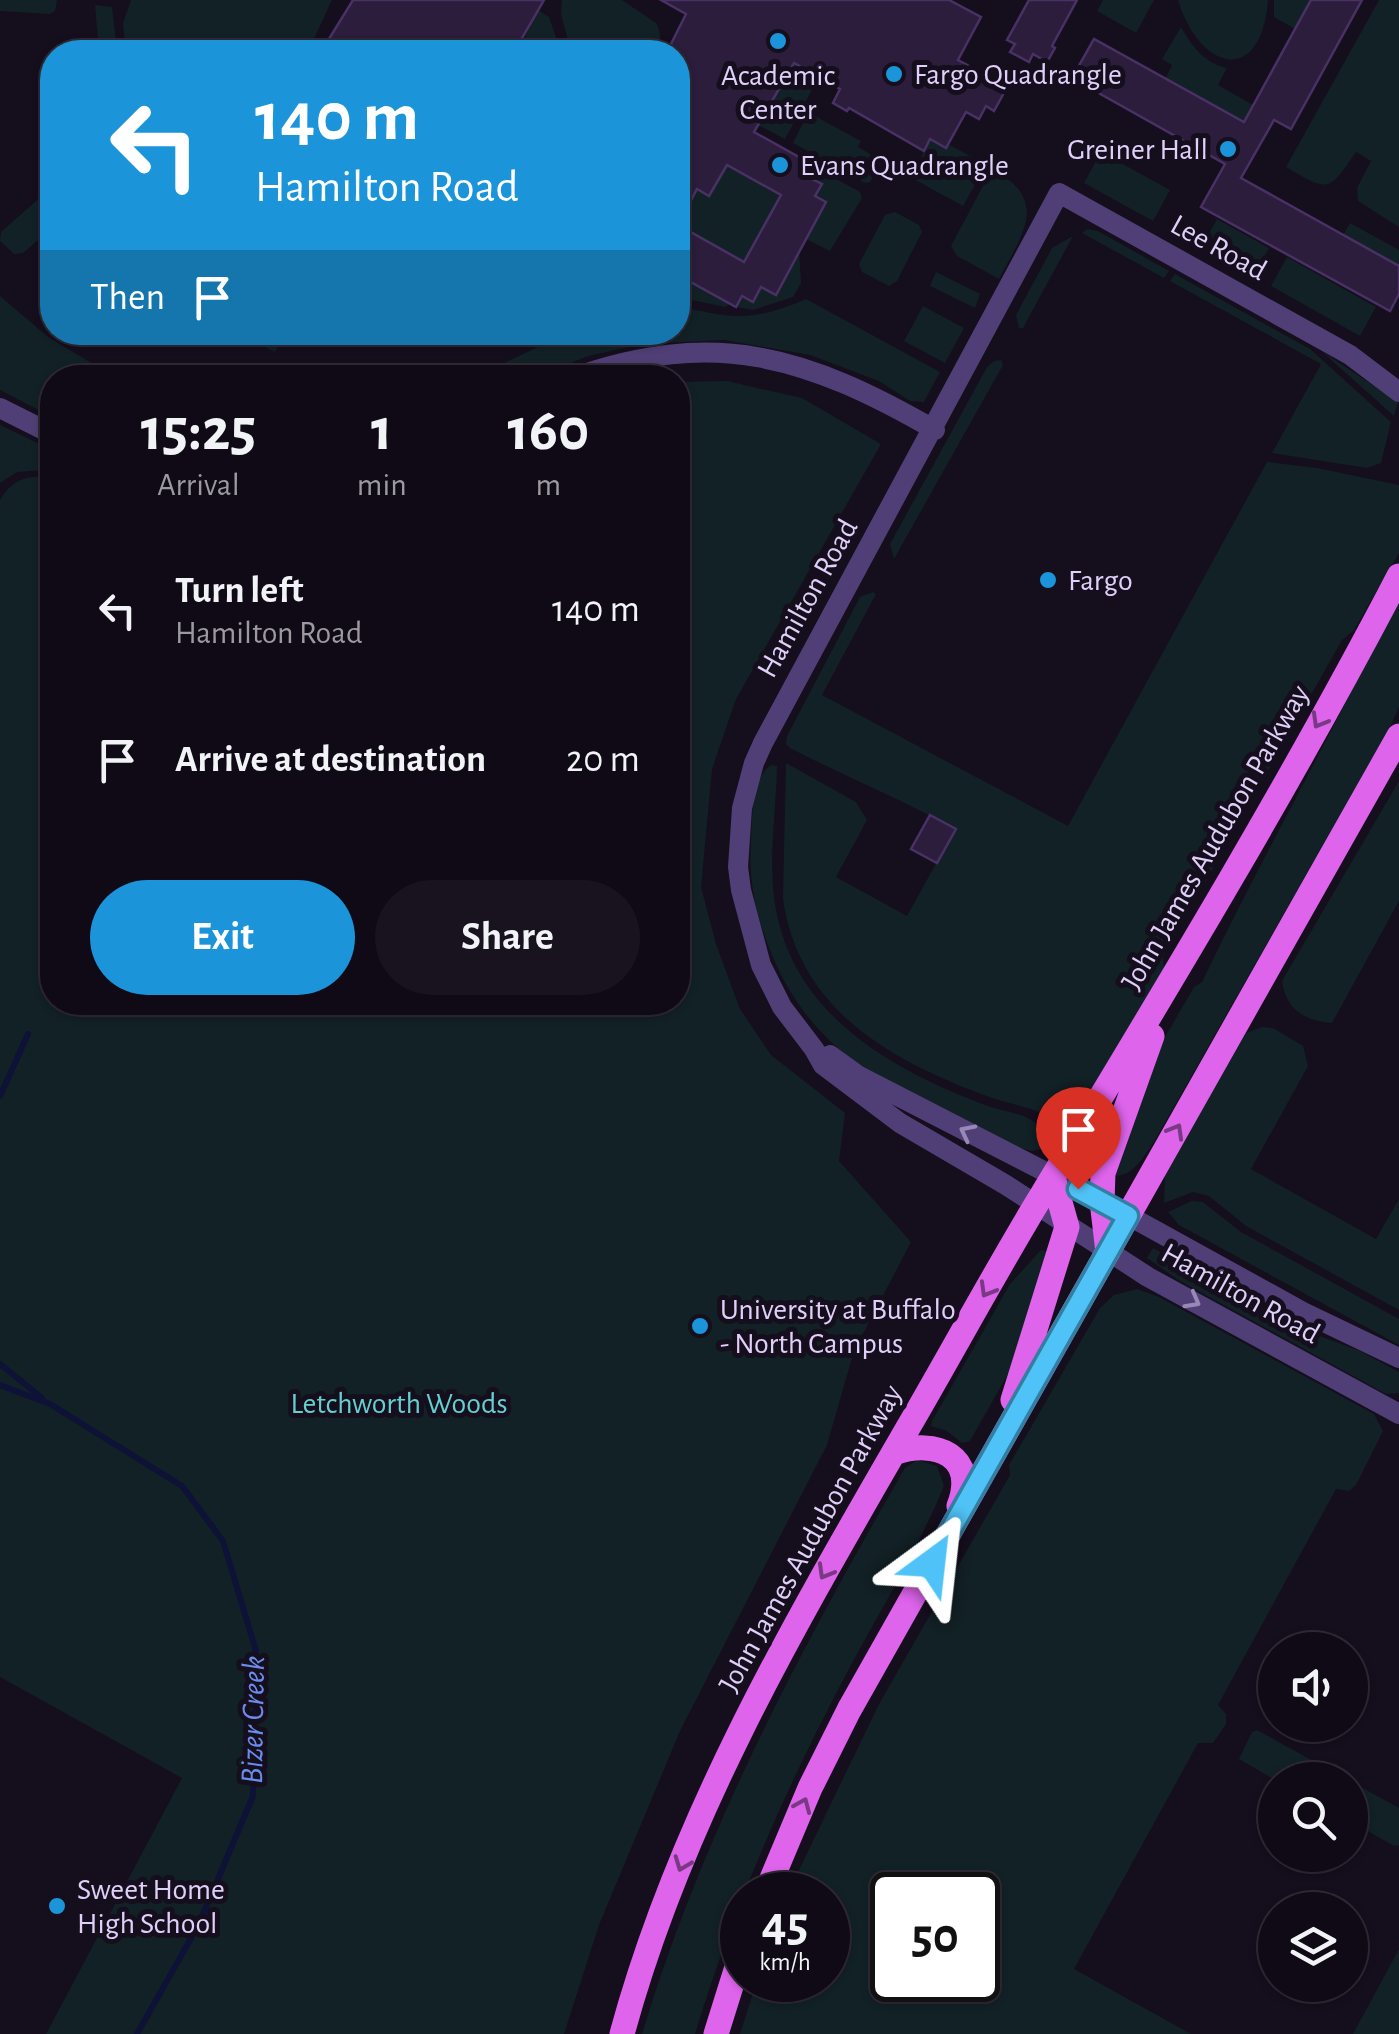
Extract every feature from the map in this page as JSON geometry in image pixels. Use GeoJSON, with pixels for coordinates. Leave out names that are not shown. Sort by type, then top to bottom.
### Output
{"type":"FeatureCollection","features":[{"type":"Feature","properties":{"kind":"main road","name":"John James Audubon Parkway"},"geometry":{"type":"LineString","coordinates":[[622,2034],[692,1838],[787,1638],[1035,1206],[1177,971],[1399,576]]}},
{"type":"Feature","properties":{"kind":"main road"},"geometry":{"type":"LineString","coordinates":[[774,1872],[849,1710],[1399,736]]}},
{"type":"Feature","properties":{"kind":"main road"},"geometry":{"type":"LineString","coordinates":[[1108,1252],[1103,1173],[1177,971]]}},
{"type":"Feature","properties":{"kind":"main road"},"geometry":{"type":"LineString","coordinates":[[998,1448],[1067,1226],[1053,1177]]}},
{"type":"Feature","properties":{"kind":"main road"},"geometry":{"type":"LineString","coordinates":[[894,1453],[921,1446],[936,1447],[949,1454],[961,1471],[963,1496],[949,1534]]}},
{"type":"Feature","properties":{"kind":"main road"},"geometry":{"type":"LineString","coordinates":[[716,2034],[726,2002]]}},
{"type":"Feature","properties":{"kind":"street","name":"Lee Road"},"geometry":{"type":"LineString","coordinates":[[1059,194],[1350,355],[1399,392]]}},
{"type":"Feature","properties":{"kind":"street","name":"Hamilton Road"},"geometry":{"type":"LineString","coordinates":[[1059,194],[754,763],[742,808],[738,867],[752,943],[782,1007],[823,1065],[863,1098],[1108,1252],[1399,1414]]}},
{"type":"Feature","properties":{"kind":"street"},"geometry":{"type":"LineString","coordinates":[[614,365],[660,356],[728,353],[790,362],[849,383],[934,430]]}},
{"type":"Feature","properties":{"kind":"street","name":"Lee Road"},"geometry":{"type":"LineString","coordinates":[[1350,355],[1399,372]]}},
{"type":"Feature","properties":{"kind":"street"},"geometry":{"type":"LineString","coordinates":[[0,408],[40,428]]}},
{"type":"Feature","properties":{"kind":"street","name":"Hamilton Road"},"geometry":{"type":"LineString","coordinates":[[814,1048],[859,1076],[1102,1202],[1302,1312],[1399,1358]]}},
{"type":"Feature","properties":{"kind":"green space"},"geometry":{"type":"Polygon","coordinates":[[[0,0],[57,0],[55,11],[50,14],[0,11],[0,0]]]}},
{"type":"Feature","properties":{"kind":"green space"},"geometry":{"type":"Polygon","coordinates":[[[131,0],[332,0],[314,40],[125,40],[123,23],[131,0]]]}},
{"type":"Feature","properties":{"kind":"green space"},"geometry":{"type":"Polygon","coordinates":[[[562,0],[622,0],[656,23],[660,40],[568,40],[561,14],[562,0]]]}},
{"type":"Feature","properties":{"kind":"green space"},"geometry":{"type":"Polygon","coordinates":[[[1103,0],[1154,0],[1136,33],[1097,11],[1103,0]]]}},
{"type":"Feature","properties":{"kind":"green space"},"geometry":{"type":"Polygon","coordinates":[[[1178,0],[1268,0],[1263,28],[1254,47],[1242,57],[1228,59],[1200,42],[1178,0]]]}},
{"type":"Feature","properties":{"kind":"green space"},"geometry":{"type":"Polygon","coordinates":[[[1274,0],[1311,0],[1295,29],[1274,17],[1274,0]]]}},
{"type":"Feature","properties":{"kind":"green space"},"geometry":{"type":"Polygon","coordinates":[[[1379,0],[1399,0],[1399,227],[1358,201],[1357,188],[1371,161],[1356,152],[1327,184],[1311,181],[1286,167],[1379,0]]]}},
{"type":"Feature","properties":{"kind":"green space"},"geometry":{"type":"Polygon","coordinates":[[[95,5],[112,7],[116,40],[98,40],[95,5]]]}},
{"type":"Feature","properties":{"kind":"green space"},"geometry":{"type":"Polygon","coordinates":[[[538,10],[549,17],[557,40],[524,40],[538,10]]]}},
{"type":"Feature","properties":{"kind":"green space"},"geometry":{"type":"Polygon","coordinates":[[[1181,27],[1200,53],[1227,68],[1218,85],[1253,105],[1244,122],[1165,79],[1172,65],[1162,59],[1181,27]]]}},
{"type":"Feature","properties":{"kind":"green space"},"geometry":{"type":"Polygon","coordinates":[[[785,58],[819,77],[785,139],[758,125],[781,87],[757,74],[785,58]]]}},
{"type":"Feature","properties":{"kind":"green space"},"geometry":{"type":"Polygon","coordinates":[[[811,114],[861,141],[858,147],[882,161],[870,182],[865,183],[793,143],[811,114]]]}},
{"type":"Feature","properties":{"kind":"green space"},"geometry":{"type":"Polygon","coordinates":[[[931,139],[986,165],[963,206],[910,177],[931,139]]]}},
{"type":"Feature","properties":{"kind":"green space"},"geometry":{"type":"Polygon","coordinates":[[[1101,152],[1170,190],[1153,221],[1084,183],[1101,152]]]}},
{"type":"Feature","properties":{"kind":"green space"},"geometry":{"type":"Polygon","coordinates":[[[733,153],[781,195],[744,262],[690,232],[690,202],[697,189],[710,195],[733,153]]]}},
{"type":"Feature","properties":{"kind":"green space"},"geometry":{"type":"Polygon","coordinates":[[[992,169],[1010,181],[1026,205],[1023,232],[999,279],[957,256],[951,246],[992,169]]]}},
{"type":"Feature","properties":{"kind":"green space"},"geometry":{"type":"Polygon","coordinates":[[[820,170],[860,192],[862,198],[830,251],[804,238],[826,202],[815,196],[821,185],[815,181],[820,170]]]}},
{"type":"Feature","properties":{"kind":"green space"},"geometry":{"type":"Polygon","coordinates":[[[40,198],[40,238],[23,253],[14,254],[0,241],[1,232],[40,198]]]}},
{"type":"Feature","properties":{"kind":"green space"},"geometry":{"type":"Polygon","coordinates":[[[895,212],[919,225],[922,232],[897,281],[889,286],[862,272],[859,264],[885,215],[895,212]]]}},
{"type":"Feature","properties":{"kind":"green space"},"geometry":{"type":"Polygon","coordinates":[[[1217,219],[1269,248],[1253,276],[1201,248],[1217,219]]]}},
{"type":"Feature","properties":{"kind":"green space"},"geometry":{"type":"Polygon","coordinates":[[[1350,223],[1399,250],[1399,266],[1343,235],[1350,223]]]}},
{"type":"Feature","properties":{"kind":"green space"},"geometry":{"type":"Polygon","coordinates":[[[1087,229],[1098,231],[1169,271],[1164,278],[1082,233],[1087,229]]]}},
{"type":"Feature","properties":{"kind":"green space"},"geometry":{"type":"Polygon","coordinates":[[[1073,236],[1023,328],[1019,328],[1016,315],[1052,248],[1073,236]]]}},
{"type":"Feature","properties":{"kind":"green space"},"geometry":{"type":"Polygon","coordinates":[[[799,247],[801,283],[793,297],[753,310],[736,307],[742,296],[753,302],[761,287],[776,295],[799,247]]]}},
{"type":"Feature","properties":{"kind":"green space"},"geometry":{"type":"Polygon","coordinates":[[[1287,257],[1376,307],[1360,336],[1271,286],[1287,257]]]}},
{"type":"Feature","properties":{"kind":"green space"},"geometry":{"type":"Polygon","coordinates":[[[936,272],[980,294],[975,308],[930,286],[936,272]]]}},
{"type":"Feature","properties":{"kind":"green space"},"geometry":{"type":"Polygon","coordinates":[[[1175,274],[1310,349],[1391,422],[1381,463],[1367,468],[1272,453],[1321,364],[1170,281],[1175,274]]]}},
{"type":"Feature","properties":{"kind":"green space"},"geometry":{"type":"Polygon","coordinates":[[[690,282],[730,304],[725,307],[690,300],[690,282]]]}},
{"type":"Feature","properties":{"kind":"green space"},"geometry":{"type":"Polygon","coordinates":[[[0,296],[40,330],[40,345],[61,345],[95,365],[40,365],[40,411],[0,390],[0,296]]]}},
{"type":"Feature","properties":{"kind":"green space"},"geometry":{"type":"Polygon","coordinates":[[[806,299],[940,372],[924,402],[910,401],[879,381],[810,355],[725,340],[690,342],[690,309],[743,316],[771,312],[806,299]]]}},
{"type":"Feature","properties":{"kind":"green space"},"geometry":{"type":"Polygon","coordinates":[[[923,306],[964,328],[945,363],[904,341],[923,306]]]}},
{"type":"Feature","properties":{"kind":"green space"},"geometry":{"type":"Polygon","coordinates":[[[542,345],[638,345],[565,365],[500,365],[542,345]]]}},
{"type":"Feature","properties":{"kind":"green space"},"geometry":{"type":"Polygon","coordinates":[[[1323,352],[1398,402],[1394,416],[1328,357],[1323,352]]]}},
{"type":"Feature","properties":{"kind":"green space"},"geometry":{"type":"Polygon","coordinates":[[[1001,360],[1003,365],[894,559],[890,544],[987,367],[1001,360]]]}},
{"type":"Feature","properties":{"kind":"green space","name":"Letchworth Woods"},"geometry":{"type":"Polygon","coordinates":[[[727,381],[802,398],[881,444],[736,699],[712,769],[701,887],[716,944],[740,1009],[771,1055],[845,1113],[839,1161],[911,1242],[854,1351],[827,1445],[680,1731],[599,1925],[564,2034],[46,2034],[182,1778],[0,1677],[0,500],[22,480],[40,477],[40,1015],[690,1015],[690,382],[727,381]]]}},
{"type":"Feature","properties":{"kind":"green space"},"geometry":{"type":"Polygon","coordinates":[[[0,425],[40,444],[40,470],[17,472],[0,483],[0,425]]]}},
{"type":"Feature","properties":{"kind":"green space"},"geometry":{"type":"Polygon","coordinates":[[[1267,462],[1399,485],[1399,553],[1354,630],[1342,640],[1163,957],[1164,968],[1060,1142],[1043,1114],[948,1081],[882,1046],[828,1000],[808,971],[792,938],[783,899],[786,763],[856,802],[867,820],[836,877],[907,916],[955,829],[790,748],[787,736],[860,597],[873,592],[876,594],[822,695],[1068,826],[1267,462]]]}},
{"type":"Feature","properties":{"kind":"green space"},"geometry":{"type":"Polygon","coordinates":[[[1399,595],[1399,707],[1390,727],[1155,1140],[1133,1169],[1114,1176],[1154,1056],[1194,987],[1202,982],[1399,595]]]}},
{"type":"Feature","properties":{"kind":"green space"},"geometry":{"type":"Polygon","coordinates":[[[771,765],[777,766],[772,848],[774,897],[783,937],[799,972],[821,1003],[848,1030],[913,1073],[1032,1121],[1050,1147],[1032,1151],[1016,1147],[873,1075],[816,1026],[792,994],[762,928],[751,873],[754,801],[764,771],[771,765]]]}},
{"type":"Feature","properties":{"kind":"green space"},"geometry":{"type":"Polygon","coordinates":[[[1399,781],[1399,901],[1332,1023],[1313,1020],[1292,1007],[1282,981],[1399,781]]]}},
{"type":"Feature","properties":{"kind":"green space"},"geometry":{"type":"Polygon","coordinates":[[[1273,1028],[1303,1046],[1308,1066],[1251,1169],[1376,1239],[1399,1199],[1399,1310],[1246,1226],[1209,1196],[1193,1192],[1164,1203],[1165,1173],[1246,1033],[1273,1028]]]}},
{"type":"Feature","properties":{"kind":"green space"},"geometry":{"type":"Polygon","coordinates":[[[1192,1201],[1203,1202],[1241,1232],[1399,1319],[1399,1345],[1179,1225],[1168,1212],[1192,1201]]]}},
{"type":"Feature","properties":{"kind":"green space"},"geometry":{"type":"Polygon","coordinates":[[[1153,1248],[1301,1329],[1360,1351],[1399,1372],[1399,1393],[1386,1394],[1180,1281],[1147,1258],[1153,1248]]]}},
{"type":"Feature","properties":{"kind":"green space"},"geometry":{"type":"Polygon","coordinates":[[[1041,1250],[1049,1252],[1021,1351],[970,1441],[962,1443],[947,1431],[931,1426],[932,1421],[1010,1284],[1041,1250]]]}},
{"type":"Feature","properties":{"kind":"green space"},"geometry":{"type":"Polygon","coordinates":[[[1137,1289],[1159,1297],[1374,1414],[1383,1431],[1356,1485],[1349,1491],[1336,1489],[1218,1705],[1226,1714],[1226,1724],[1213,1743],[1198,1743],[1074,1969],[1191,2034],[740,2034],[750,2002],[850,2002],[850,1872],[798,1872],[879,1704],[1100,1308],[1114,1295],[1137,1289]]]}},
{"type":"Feature","properties":{"kind":"green space"},"geometry":{"type":"Polygon","coordinates":[[[917,1460],[937,1466],[944,1486],[820,1725],[753,1872],[720,1872],[720,1959],[695,2034],[642,2034],[724,1814],[792,1674],[905,1468],[917,1460]]]}},
{"type":"Feature","properties":{"kind":"green space"},"geometry":{"type":"Polygon","coordinates":[[[1258,1731],[1258,1742],[1279,1742],[1315,1762],[1258,1762],[1258,1770],[1239,1759],[1252,1732],[1258,1731]]]}},
{"type":"Feature","properties":{"kind":"green space"},"geometry":{"type":"Polygon","coordinates":[[[1368,1791],[1399,1808],[1399,1845],[1368,1831],[1368,1791]]]}},
{"type":"Feature","properties":{"kind":"green space"},"geometry":{"type":"Polygon","coordinates":[[[1399,1949],[1399,2034],[1353,2034],[1399,1949]]]}},
{"type":"Feature","properties":{"kind":"building"},"geometry":{"type":"Polygon","coordinates":[[[353,0],[544,0],[521,40],[328,40],[353,0]]]}},
{"type":"Feature","properties":{"kind":"building"},"geometry":{"type":"Polygon","coordinates":[[[661,0],[949,0],[981,17],[958,60],[999,82],[997,86],[1005,91],[994,111],[986,106],[979,119],[966,112],[946,148],[930,139],[924,151],[849,108],[847,111],[833,103],[840,89],[794,63],[754,132],[799,157],[801,153],[815,161],[806,176],[822,184],[815,196],[826,202],[776,295],[761,287],[753,302],[742,296],[736,307],[690,282],[690,232],[744,262],[781,195],[727,165],[709,196],[697,189],[690,202],[690,40],[673,40],[686,14],[661,0]]]}},
{"type":"Feature","properties":{"kind":"building","name":"Fargo Quadrangle"},"geometry":{"type":"Polygon","coordinates":[[[1029,0],[1077,0],[1047,62],[1033,54],[1029,62],[1010,52],[1015,44],[1007,40],[1029,0]]]}},
{"type":"Feature","properties":{"kind":"building","name":"Greiner Hall"},"geometry":{"type":"Polygon","coordinates":[[[1311,0],[1362,0],[1291,129],[1274,120],[1241,178],[1399,266],[1399,294],[1390,311],[1201,207],[1225,164],[1072,78],[1094,39],[1244,122],[1311,0]]]}},
{"type":"Feature","properties":{"kind":"building"},"geometry":{"type":"Polygon","coordinates":[[[930,815],[956,829],[937,863],[911,849],[930,815]]]}},
{"type":"Feature","properties":{"kind":"waterway"},"geometry":{"type":"LineString","coordinates":[[0,1096],[28,1034]]}},
{"type":"Feature","properties":{"kind":"waterway"},"geometry":{"type":"LineString","coordinates":[[0,1364],[42,1398]]}},
{"type":"Feature","properties":{"kind":"waterway","name":"Bizer Creek"},"geometry":{"type":"LineString","coordinates":[[0,1385],[50,1404],[182,1486],[223,1541],[256,1651],[253,1796],[199,1924],[137,2034]]}},
{"type":"Feature","properties":{"kind":"place","name":"Academic Center"},"geometry":{"type":"Point","coordinates":[778,41]}},
{"type":"Feature","properties":{"kind":"place","name":"Fargo Quadrangle"},"geometry":{"type":"Point","coordinates":[894,74]}},
{"type":"Feature","properties":{"kind":"place","name":"Greiner Hall"},"geometry":{"type":"Point","coordinates":[1228,149]}},
{"type":"Feature","properties":{"kind":"place","name":"Evans Quadrangle"},"geometry":{"type":"Point","coordinates":[780,165]}},
{"type":"Feature","properties":{"kind":"place","name":"Fargo"},"geometry":{"type":"Point","coordinates":[1048,580]}},
{"type":"Feature","properties":{"kind":"place","name":"University at Buffalo - North Campus"},"geometry":{"type":"Point","coordinates":[700,1326]}},
{"type":"Feature","properties":{"kind":"place","name":"Sweet Home High School"},"geometry":{"type":"Point","coordinates":[57,1906]}},
{"type":"Feature","properties":{"kind":"route"},"geometry":{"type":"LineString","coordinates":[[932,1563],[1128,1216],[1078,1189]]}}]}
